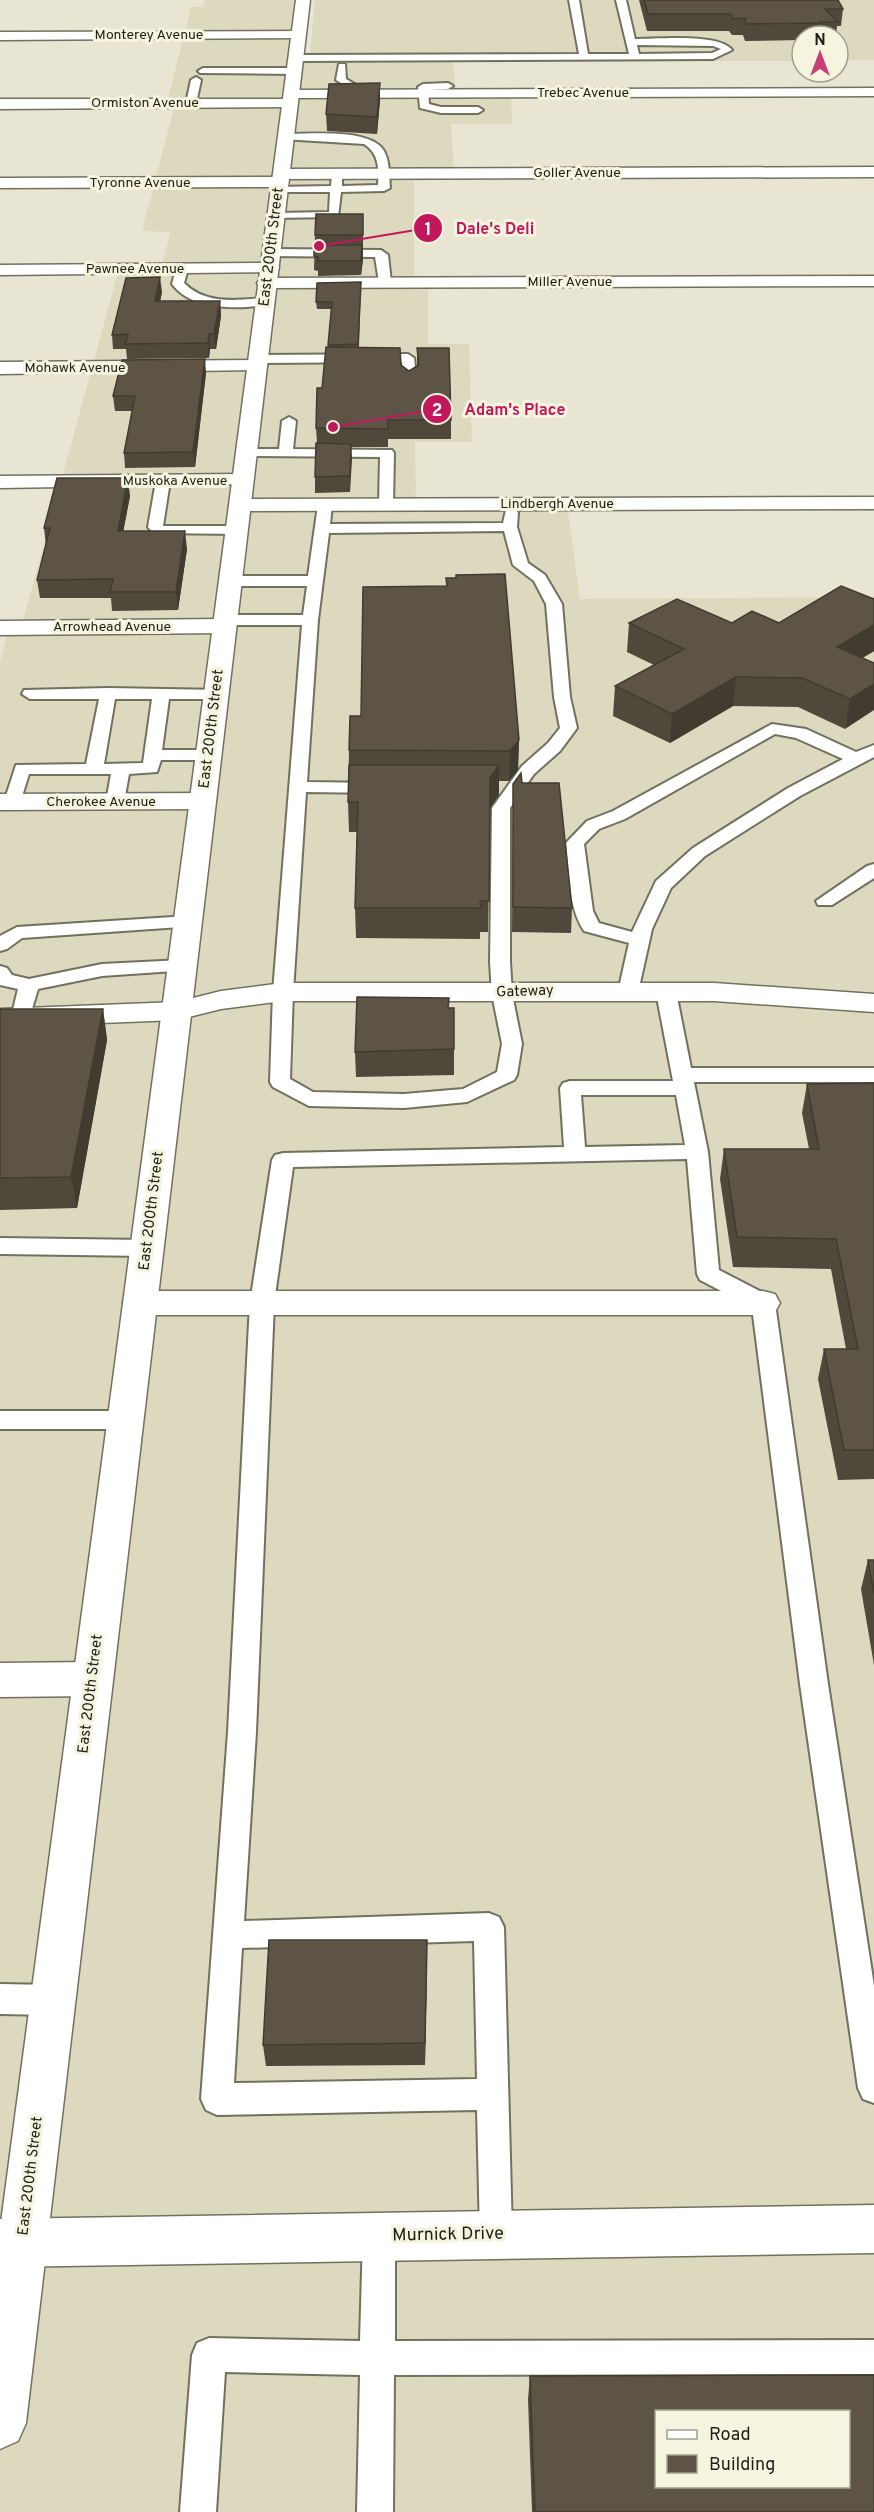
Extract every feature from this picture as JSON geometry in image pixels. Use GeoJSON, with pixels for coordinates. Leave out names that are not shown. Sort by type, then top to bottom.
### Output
{"type":"FeatureCollection","features":[{"type":"Feature","properties":{"kind":"street","name":"East 200th Street"},"geometry":{"type":"LineString","coordinates":[[0,2423],[11,2242],[53,2000],[303,0]]}},
{"type":"Feature","properties":{"kind":"street","name":"Monterey Avenue"},"geometry":{"type":"LineString","coordinates":[[0,36],[294,72]]}},
{"type":"Feature","properties":{"kind":"street","name":"Trebec Avenue"},"geometry":{"type":"LineString","coordinates":[[294,72],[352,94],[874,92]]}},
{"type":"Feature","properties":{"kind":"street","name":"Ormiston Avenue"},"geometry":{"type":"LineString","coordinates":[[0,104],[191,103],[294,72]]}},
{"type":"Feature","properties":{"kind":"street","name":"Goller Avenue"},"geometry":{"type":"LineString","coordinates":[[279,190],[384,174],[874,172]]}},
{"type":"Feature","properties":{"kind":"street","name":"Tyronne Avenue"},"geometry":{"type":"LineString","coordinates":[[0,183],[279,190]]}},
{"type":"Feature","properties":{"kind":"street","name":"Pawnee Avenue"},"geometry":{"type":"LineString","coordinates":[[0,270],[182,269],[268,277]]}},
{"type":"Feature","properties":{"kind":"street","name":"Miller Avenue"},"geometry":{"type":"LineString","coordinates":[[268,277],[385,282],[874,281]]}},
{"type":"Feature","properties":{"kind":"street","name":"Mohawk Avenue"},"geometry":{"type":"LineString","coordinates":[[0,368],[258,363]]}},
{"type":"Feature","properties":{"kind":"street","name":"Muskoka Avenue"},"geometry":{"type":"LineString","coordinates":[[0,482],[163,481],[241,492]]}},
{"type":"Feature","properties":{"kind":"street","name":"Lindbergh Avenue"},"geometry":{"type":"LineString","coordinates":[[241,492],[325,505],[874,502]]}},
{"type":"Feature","properties":{"kind":"street","name":"Arrowhead Avenue"},"geometry":{"type":"LineString","coordinates":[[0,628],[225,623]]}},
{"type":"Feature","properties":{"kind":"street","name":"Cherokee Avenue"},"geometry":{"type":"LineString","coordinates":[[7,802],[203,801]]}},
{"type":"Feature","properties":{"kind":"street","name":"Gateway"},"geometry":{"type":"LineString","coordinates":[[10,1018],[177,1011],[221,1000],[283,992],[502,994],[714,992],[874,1003]]}},
{"type":"Feature","properties":{"kind":"street"},"geometry":{"type":"LineString","coordinates":[[140,1303],[763,1303]]}},
{"type":"Feature","properties":{"kind":"street"},"geometry":{"type":"LineString","coordinates":[[0,1680],[93,1679]]}},
{"type":"Feature","properties":{"kind":"street","name":"Murnick Drive"},"geometry":{"type":"LineString","coordinates":[[11,2242],[874,2229]]}},
{"type":"Feature","properties":{"kind":"lane"},"geometry":{"type":"LineString","coordinates":[[574,0],[584,57]]}},
{"type":"Feature","properties":{"kind":"lane"},"geometry":{"type":"LineString","coordinates":[[621,0],[635,57]]}},
{"type":"Feature","properties":{"kind":"lane"},"geometry":{"type":"LineString","coordinates":[[191,103],[199,75],[584,57],[713,57],[727,50],[724,46],[714,43],[632,42]]}},
{"type":"Feature","properties":{"kind":"lane"},"geometry":{"type":"LineString","coordinates":[[342,66],[341,80],[353,86],[352,94]]}},
{"type":"Feature","properties":{"kind":"lane"},"geometry":{"type":"LineString","coordinates":[[448,86],[423,87],[424,106],[441,110],[478,110]]}},
{"type":"Feature","properties":{"kind":"lane"},"geometry":{"type":"LineString","coordinates":[[286,137],[338,137],[371,141],[378,147],[384,174]]}},
{"type":"Feature","properties":{"kind":"lane"},"geometry":{"type":"LineString","coordinates":[[279,190],[334,215],[336,181]]}},
{"type":"Feature","properties":{"kind":"lane"},"geometry":{"type":"LineString","coordinates":[[182,269],[178,284],[198,300],[214,303],[268,277],[377,253],[382,255],[385,282]]}},
{"type":"Feature","properties":{"kind":"lane"},"geometry":{"type":"LineString","coordinates":[[258,363],[408,358],[410,383]]}},
{"type":"Feature","properties":{"kind":"lane"},"geometry":{"type":"LineString","coordinates":[[286,453],[289,421]]}},
{"type":"Feature","properties":{"kind":"lane"},"geometry":{"type":"LineString","coordinates":[[163,481],[155,527],[158,530],[241,492],[286,453],[387,453],[386,505]]}},
{"type":"Feature","properties":{"kind":"lane"},"geometry":{"type":"LineString","coordinates":[[325,505],[310,620],[283,992],[280,1082],[309,1099],[404,1101],[467,1095],[507,1075],[512,1044],[502,994],[501,808],[528,770],[554,747],[569,728],[562,697],[554,604],[540,578],[521,565],[510,527],[510,504]]}},
{"type":"Feature","properties":{"kind":"lane"},"geometry":{"type":"LineString","coordinates":[[322,529],[510,527]]}},
{"type":"Feature","properties":{"kind":"lane"},"geometry":{"type":"LineString","coordinates":[[230,581],[315,581]]}},
{"type":"Feature","properties":{"kind":"lane"},"geometry":{"type":"LineString","coordinates":[[225,623],[310,620]]}},
{"type":"Feature","properties":{"kind":"lane"},"geometry":{"type":"LineString","coordinates":[[94,769],[108,693]]}},
{"type":"Feature","properties":{"kind":"lane"},"geometry":{"type":"LineString","coordinates":[[30,694],[216,694]]}},
{"type":"Feature","properties":{"kind":"lane"},"geometry":{"type":"LineString","coordinates":[[7,802],[22,769],[151,768],[161,694]]}},
{"type":"Feature","properties":{"kind":"lane"},"geometry":{"type":"LineString","coordinates":[[640,940],[591,927],[584,911],[575,843],[593,825],[619,815],[772,729],[800,733],[868,756]]}},
{"type":"Feature","properties":{"kind":"lane"},"geometry":{"type":"LineString","coordinates":[[153,754],[208,754]]}},
{"type":"Feature","properties":{"kind":"lane"},"geometry":{"type":"LineString","coordinates":[[628,992],[640,940],[663,885],[699,852],[794,792],[868,756]]}},
{"type":"Feature","properties":{"kind":"lane"},"geometry":{"type":"LineString","coordinates":[[115,802],[121,769]]}},
{"type":"Feature","properties":{"kind":"lane"},"geometry":{"type":"LineString","coordinates":[[299,787],[390,788]]}},
{"type":"Feature","properties":{"kind":"lane"},"geometry":{"type":"LineString","coordinates":[[492,788],[515,788]]}},
{"type":"Feature","properties":{"kind":"lane"},"geometry":{"type":"LineString","coordinates":[[825,901],[874,870]]}},
{"type":"Feature","properties":{"kind":"lane"},"geometry":{"type":"LineString","coordinates":[[0,945],[17,933],[188,922]]}},
{"type":"Feature","properties":{"kind":"lane"},"geometry":{"type":"LineString","coordinates":[[0,972],[4,980],[29,985],[102,970],[182,966]]}},
{"type":"Feature","properties":{"kind":"lane"},"geometry":{"type":"LineString","coordinates":[[10,1018],[29,985]]}},
{"type":"Feature","properties":{"kind":"lane"},"geometry":{"type":"LineString","coordinates":[[666,992],[697,1152],[708,1274],[763,1303],[814,1684],[871,2054],[874,2088]]}},
{"type":"Feature","properties":{"kind":"lane"},"geometry":{"type":"LineString","coordinates":[[575,1154],[570,1088],[683,1081],[874,1075]]}},
{"type":"Feature","properties":{"kind":"lane"},"geometry":{"type":"LineString","coordinates":[[492,2094],[217,2099],[242,1732],[262,1303],[284,1160],[697,1152]]}},
{"type":"Feature","properties":{"kind":"lane"},"geometry":{"type":"LineString","coordinates":[[0,1246],[147,1248]]}},
{"type":"Feature","properties":{"kind":"lane"},"geometry":{"type":"LineString","coordinates":[[0,1420],[125,1420]]}},
{"type":"Feature","properties":{"kind":"lane"},"geometry":{"type":"LineString","coordinates":[[228,1935],[489,1927],[496,2234]]}},
{"type":"Feature","properties":{"kind":"lane"},"geometry":{"type":"LineString","coordinates":[[0,1999],[53,2000]]}},
{"type":"Feature","properties":{"kind":"lane"},"geometry":{"type":"LineString","coordinates":[[375,2512],[379,2236]]}},
{"type":"Feature","properties":{"kind":"lane"},"geometry":{"type":"LineString","coordinates":[[198,2512],[209,2355],[377,2358],[874,2357]]}},
{"type":"Feature","properties":{"kind":"shaded area"},"geometry":{"type":"Polygon","coordinates":[[[205,0],[303,0],[295,63],[309,63],[315,0],[874,0],[874,60],[850,60],[850,24],[790,24],[790,61],[453,62],[456,93],[511,93],[512,124],[451,124],[454,174],[414,174],[414,282],[428,282],[428,344],[469,344],[472,442],[415,442],[416,504],[567,504],[580,599],[874,597],[874,2512],[0,2512],[0,662],[9,628],[21,628],[119,269],[161,269],[170,232],[142,231],[175,104],[167,103],[191,7],[203,7],[205,0]]]}},
{"type":"Feature","properties":{"kind":"building"},"geometry":{"type":"Polygon","coordinates":[[[644,0],[838,0],[843,9],[825,9],[838,22],[746,24],[745,18],[733,19],[731,14],[648,14],[644,0]]]}},
{"type":"Feature","properties":{"kind":"building"},"geometry":{"type":"Polygon","coordinates":[[[380,83],[377,117],[326,114],[329,84],[380,83]]]}},
{"type":"Feature","properties":{"kind":"building"},"geometry":{"type":"Polygon","coordinates":[[[316,214],[363,214],[363,235],[315,235],[316,214]]]}},
{"type":"Feature","properties":{"kind":"building"},"geometry":{"type":"Polygon","coordinates":[[[314,245],[362,245],[361,261],[318,261],[318,257],[314,256],[314,245]]]}},
{"type":"Feature","properties":{"kind":"building"},"geometry":{"type":"Polygon","coordinates":[[[160,277],[155,301],[220,301],[214,334],[209,334],[208,343],[125,344],[128,334],[112,335],[126,278],[160,277]]]}},
{"type":"Feature","properties":{"kind":"building"},"geometry":{"type":"Polygon","coordinates":[[[361,282],[358,344],[328,345],[332,302],[316,302],[317,283],[361,282]]]}},
{"type":"Feature","properties":{"kind":"building"},"geometry":{"type":"Polygon","coordinates":[[[326,347],[400,348],[401,365],[409,371],[419,365],[417,348],[449,348],[451,420],[388,420],[388,429],[316,428],[317,388],[322,388],[326,347]]]}},
{"type":"Feature","properties":{"kind":"building"},"geometry":{"type":"Polygon","coordinates":[[[205,359],[193,452],[124,453],[135,396],[113,396],[122,360],[205,359]]]}},
{"type":"Feature","properties":{"kind":"building"},"geometry":{"type":"Polygon","coordinates":[[[316,443],[351,444],[350,476],[315,477],[316,443]]]}},
{"type":"Feature","properties":{"kind":"building"},"geometry":{"type":"Polygon","coordinates":[[[57,478],[128,478],[118,531],[185,531],[176,592],[110,592],[113,579],[37,580],[50,528],[44,528],[57,478]]]}},
{"type":"Feature","properties":{"kind":"building"},"geometry":{"type":"Polygon","coordinates":[[[505,574],[519,740],[510,751],[349,750],[350,716],[361,716],[363,587],[447,586],[446,578],[456,578],[456,575],[505,574]]]}},
{"type":"Feature","properties":{"kind":"building"},"geometry":{"type":"Polygon","coordinates":[[[841,586],[874,599],[874,625],[837,647],[874,663],[874,684],[850,699],[802,678],[736,677],[672,714],[615,686],[684,649],[629,623],[677,599],[732,623],[752,611],[779,623],[841,586]]]}},
{"type":"Feature","properties":{"kind":"building"},"geometry":{"type":"Polygon","coordinates":[[[349,765],[499,765],[490,778],[489,901],[480,901],[481,908],[355,908],[358,802],[348,802],[349,765]]]}},
{"type":"Feature","properties":{"kind":"building"},"geometry":{"type":"Polygon","coordinates":[[[521,773],[522,783],[559,783],[572,908],[513,907],[513,784],[521,773]]]}},
{"type":"Feature","properties":{"kind":"building"},"geometry":{"type":"Polygon","coordinates":[[[357,997],[449,998],[448,1008],[454,1008],[454,1049],[355,1052],[357,997]]]}},
{"type":"Feature","properties":{"kind":"building"},"geometry":{"type":"Polygon","coordinates":[[[0,1009],[103,1009],[71,1177],[0,1178],[0,1009]]]}},
{"type":"Feature","properties":{"kind":"building"},"geometry":{"type":"Polygon","coordinates":[[[874,1083],[874,1450],[844,1450],[824,1349],[858,1349],[836,1239],[737,1237],[724,1149],[819,1149],[807,1084],[874,1083]]]}},
{"type":"Feature","properties":{"kind":"building"},"geometry":{"type":"Polygon","coordinates":[[[868,1560],[874,1560],[874,1594],[868,1560]]]}},
{"type":"Feature","properties":{"kind":"building"},"geometry":{"type":"Polygon","coordinates":[[[269,1940],[427,1940],[425,2043],[263,2045],[269,1940]]]}},
{"type":"Feature","properties":{"kind":"building"},"geometry":{"type":"Polygon","coordinates":[[[874,2375],[874,2512],[535,2512],[530,2376],[874,2375]]]}},
{"type":"Feature","properties":{"kind":"place","name":"Dale's Deli"},"geometry":{"type":"Point","coordinates":[319,246]}},
{"type":"Feature","properties":{"kind":"place","name":"Adam's Place"},"geometry":{"type":"Point","coordinates":[333,427]}}]}
